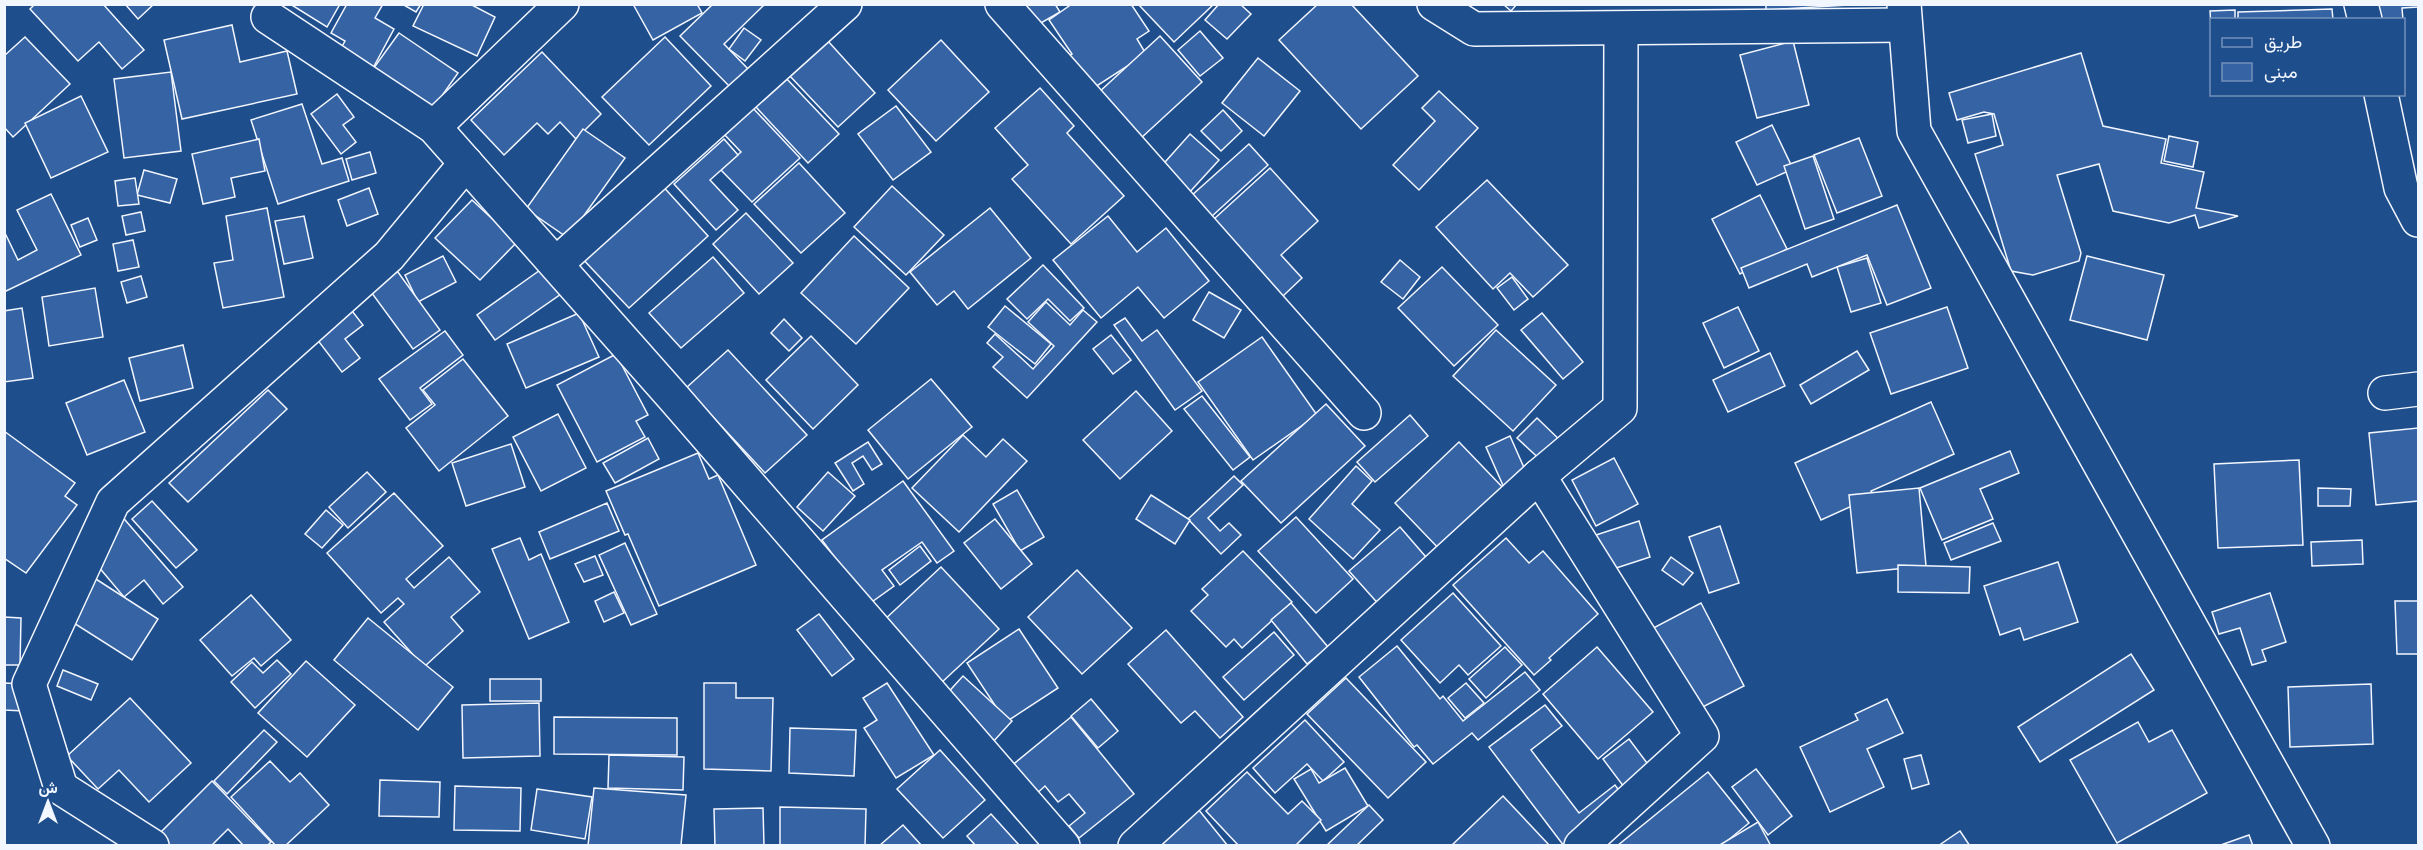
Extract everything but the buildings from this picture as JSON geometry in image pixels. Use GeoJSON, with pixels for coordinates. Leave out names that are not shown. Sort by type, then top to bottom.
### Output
{"type":"FeatureCollection","features":[{"type":"Feature","properties":{"kind":"street"},"geometry":{"type":"LineString","coordinates":[[434,127],[562,4]]}},
{"type":"Feature","properties":{"kind":"street"},"geometry":{"type":"LineString","coordinates":[[556,264],[844,4]]}},
{"type":"Feature","properties":{"kind":"street"},"geometry":{"type":"LineString","coordinates":[[1002,4],[1364,413]]}},
{"type":"Feature","properties":{"kind":"street"},"geometry":{"type":"LineString","coordinates":[[1434,4],[1474,30],[1721,26],[1905,15],[1914,131],[2313,846]]}},
{"type":"Feature","properties":{"kind":"street"},"geometry":{"type":"LineString","coordinates":[[268,17],[434,127],[1063,846]]}},
{"type":"Feature","properties":{"kind":"street"},"geometry":{"type":"LineString","coordinates":[[1135,846],[1539,476],[1620,408],[1621,29]]}},
{"type":"Feature","properties":{"kind":"street"},"geometry":{"type":"LineString","coordinates":[[2381,96],[2401,188],[2418,220]]}},
{"type":"Feature","properties":{"kind":"street"},"geometry":{"type":"LineString","coordinates":[[152,846],[61,788],[29,684],[39,662],[113,502],[389,256],[466,163]]}},
{"type":"Feature","properties":{"kind":"street"},"geometry":{"type":"LineString","coordinates":[[2385,393],[2418,389]]}},
{"type":"Feature","properties":{"kind":"street"},"geometry":{"type":"LineString","coordinates":[[1539,476],[1702,736],[1581,846]]}}]}
